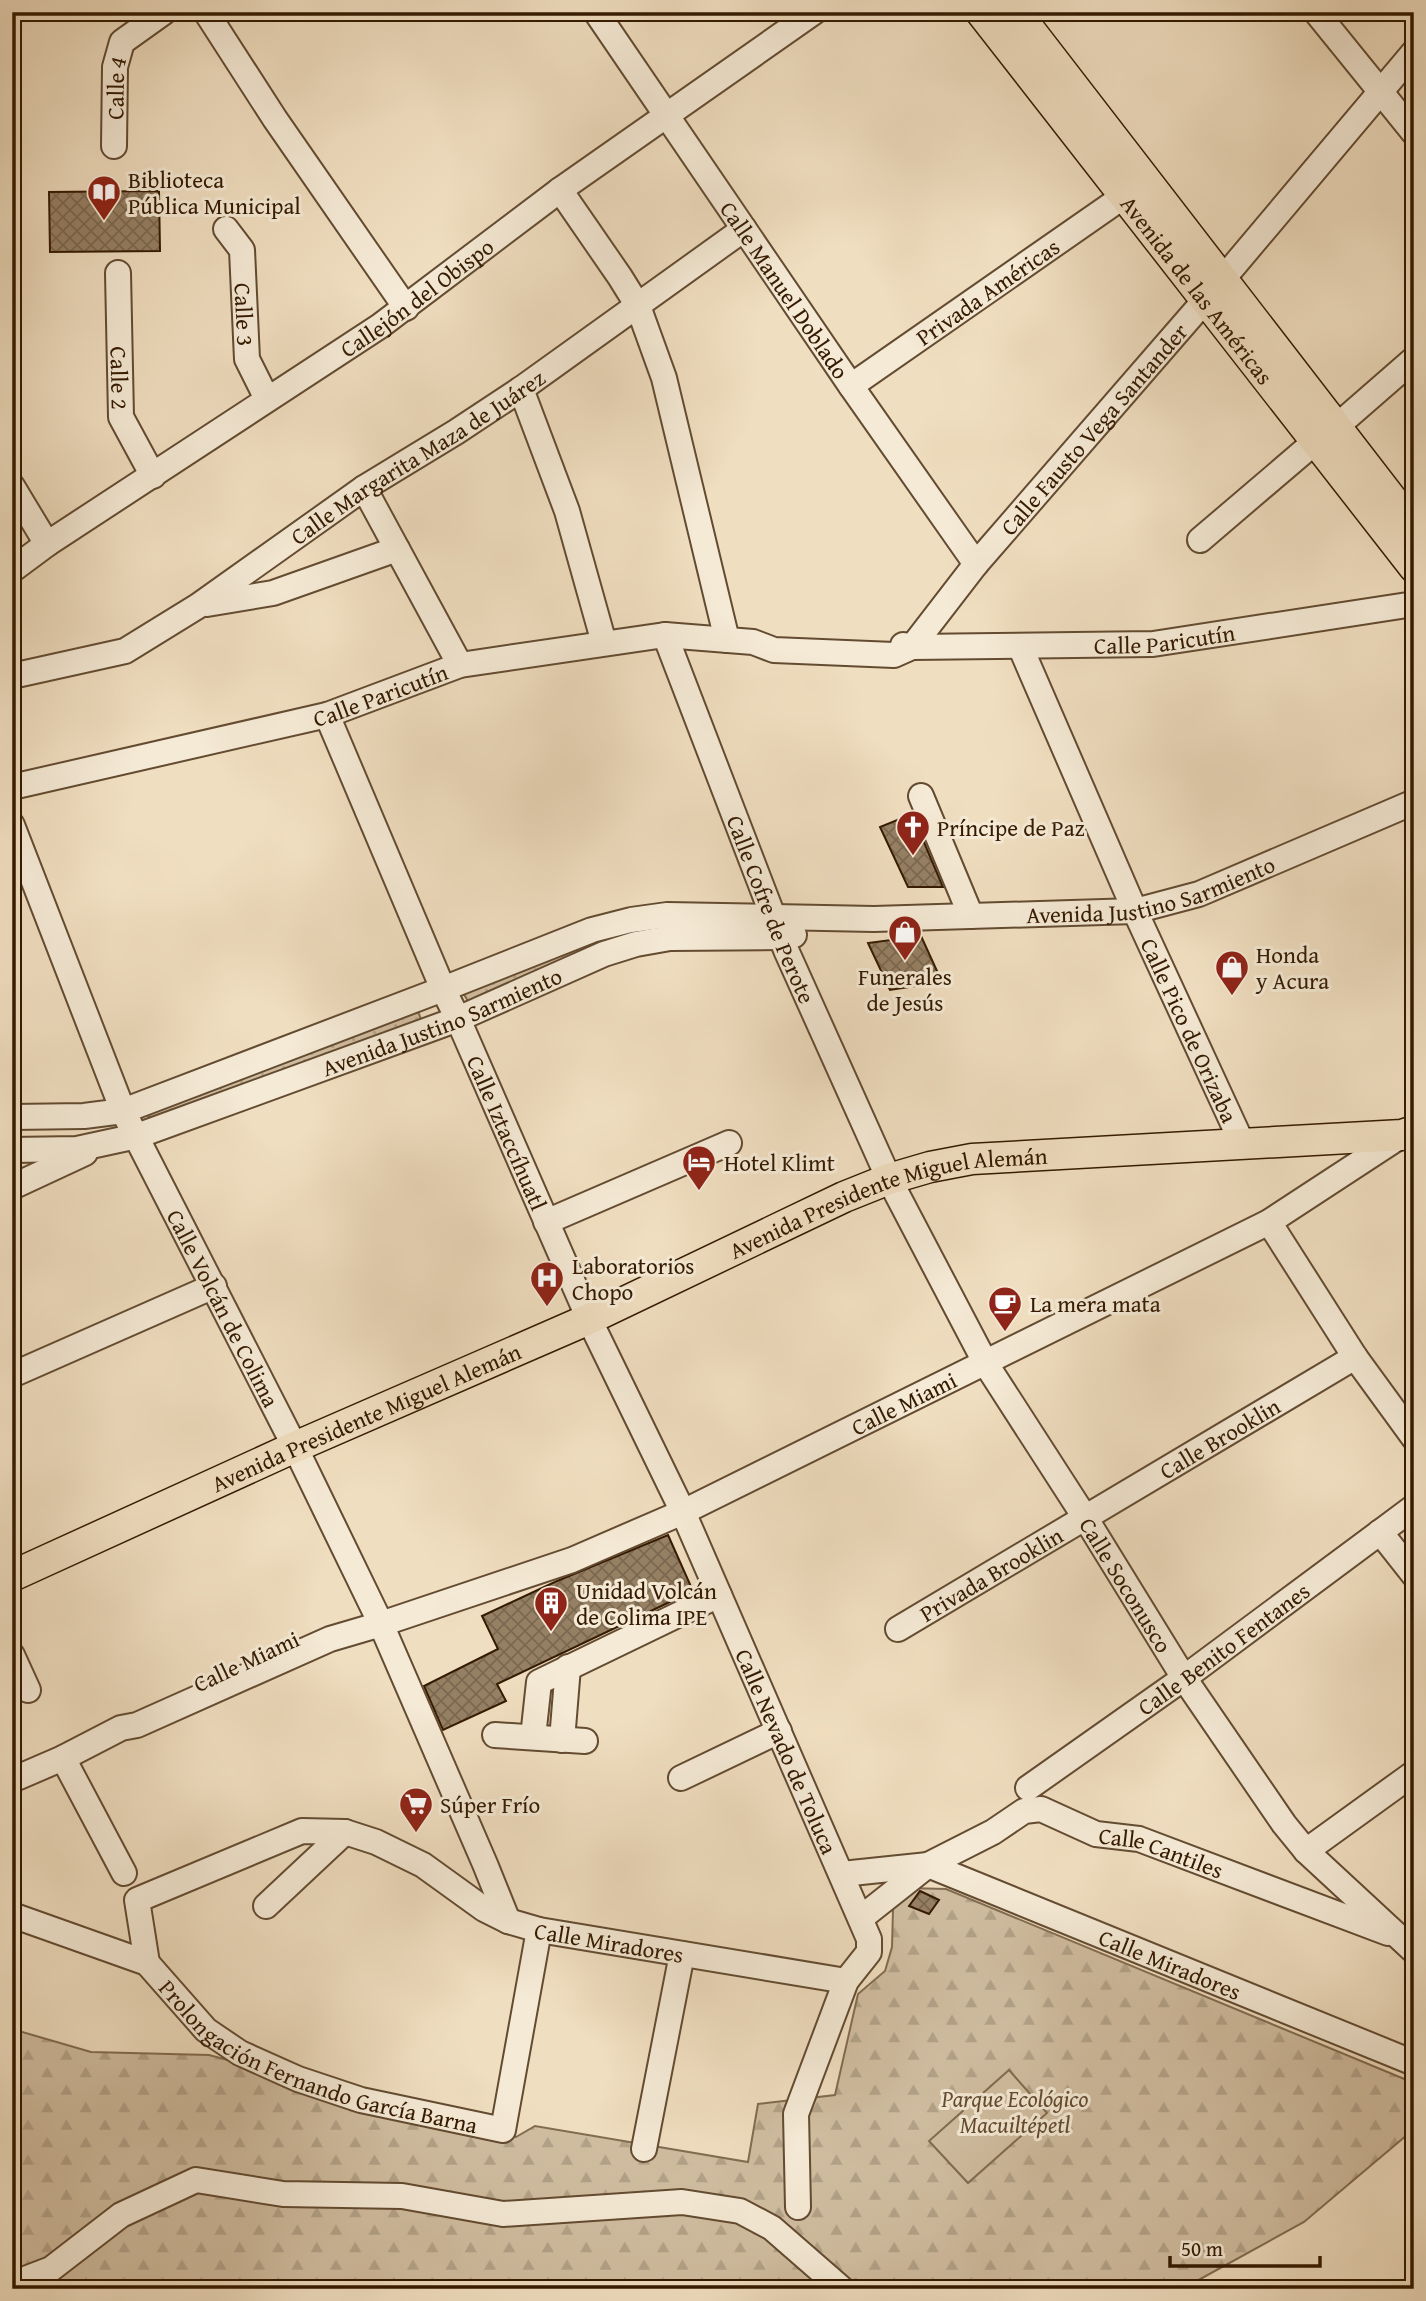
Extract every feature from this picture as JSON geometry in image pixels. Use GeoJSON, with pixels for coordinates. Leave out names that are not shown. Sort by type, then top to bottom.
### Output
{"type":"FeatureCollection","features":[{"type":"Feature","properties":{"kind":"main road","name":"Avenida de las Américas"},"geometry":{"type":"LineString","coordinates":[[981,12],[1125,196],[1214,290]]}},
{"type":"Feature","properties":{"kind":"main road","name":"Avenida de las Américas"},"geometry":{"type":"LineString","coordinates":[[1016,12],[1214,290],[1326,434],[1414,566]]}},
{"type":"Feature","properties":{"kind":"main road","name":"Avenida de las Américas"},"geometry":{"type":"LineString","coordinates":[[1326,434],[1414,528]]}},
{"type":"Feature","properties":{"kind":"main road","name":"Avenida Presidente Miguel Alemán"},"geometry":{"type":"LineString","coordinates":[[12,1576],[295,1447],[589,1319],[844,1197],[889,1179],[972,1159],[1408,1133]]}},
{"type":"Feature","properties":{"kind":"street","name":"Calle 4"},"geometry":{"type":"LineString","coordinates":[[114,146],[115,67],[122,42],[164,12]]}},
{"type":"Feature","properties":{"kind":"street"},"geometry":{"type":"LineString","coordinates":[[206,12],[275,119],[406,308]]}},
{"type":"Feature","properties":{"kind":"street","name":"Calle Manuel Doblado"},"geometry":{"type":"LineString","coordinates":[[596,12],[976,564]]}},
{"type":"Feature","properties":{"kind":"street","name":"Callejón del Obispo"},"geometry":{"type":"LineString","coordinates":[[12,570],[47,544],[406,308],[560,190],[814,12]]}},
{"type":"Feature","properties":{"kind":"street"},"geometry":{"type":"LineString","coordinates":[[1316,12],[1414,132]]}},
{"type":"Feature","properties":{"kind":"street","name":"Calle Fausto Vega Santander"},"geometry":{"type":"LineString","coordinates":[[912,647],[976,564],[1214,290],[1414,52]]}},
{"type":"Feature","properties":{"kind":"street"},"geometry":{"type":"LineString","coordinates":[[560,190],[638,306],[664,378],[727,640]]}},
{"type":"Feature","properties":{"kind":"street","name":"Privada Américas"},"geometry":{"type":"LineString","coordinates":[[851,386],[1125,196]]}},
{"type":"Feature","properties":{"kind":"street","name":"Calle 3"},"geometry":{"type":"LineString","coordinates":[[226,229],[242,250],[247,359],[267,400]]}},
{"type":"Feature","properties":{"kind":"street","name":"Calle Margarita Maza de Juárez"},"geometry":{"type":"LineString","coordinates":[[12,676],[125,651],[198,606],[364,488],[456,432],[521,388],[744,229]]}},
{"type":"Feature","properties":{"kind":"street","name":"Calle 2"},"geometry":{"type":"LineString","coordinates":[[118,274],[121,417],[153,476]]}},
{"type":"Feature","properties":{"kind":"street"},"geometry":{"type":"LineString","coordinates":[[1200,540],[1414,359]]}},
{"type":"Feature","properties":{"kind":"street"},"geometry":{"type":"LineString","coordinates":[[521,388],[567,511],[604,643]]}},
{"type":"Feature","properties":{"kind":"street"},"geometry":{"type":"LineString","coordinates":[[12,486],[47,544]]}},
{"type":"Feature","properties":{"kind":"street"},"geometry":{"type":"LineString","coordinates":[[364,488],[460,665]]}},
{"type":"Feature","properties":{"kind":"street","name":"Calle Margarita Maza de Juárez"},"geometry":{"type":"LineString","coordinates":[[198,606],[273,593],[397,549]]}},
{"type":"Feature","properties":{"kind":"street","name":"Calle Paricutín"},"geometry":{"type":"LineString","coordinates":[[12,787],[327,715],[460,665],[665,635],[753,642],[774,650],[894,655],[912,647],[1153,644],[1414,604]]}},
{"type":"Feature","properties":{"kind":"street","name":"Calle Cofre de Perote"},"geometry":{"type":"LineString","coordinates":[[665,635],[776,927],[889,1179]]}},
{"type":"Feature","properties":{"kind":"street","name":"Calle Pico de Orizaba"},"geometry":{"type":"LineString","coordinates":[[1020,646],[1241,1143]]}},
{"type":"Feature","properties":{"kind":"street","name":"Calle Iztaccíhuatl"},"geometry":{"type":"LineString","coordinates":[[327,715],[443,989],[589,1319]]}},
{"type":"Feature","properties":{"kind":"street"},"geometry":{"type":"LineString","coordinates":[[921,796],[971,916]]}},
{"type":"Feature","properties":{"kind":"street","name":"Avenida Justino Sarmiento"},"geometry":{"type":"LineString","coordinates":[[12,1150],[76,1149],[137,1136],[458,1019],[604,954],[636,944],[670,938],[874,919],[1136,911],[1199,894],[1414,802]]}},
{"type":"Feature","properties":{"kind":"street","name":"Calle Volcán de Colima"},"geometry":{"type":"LineString","coordinates":[[12,825],[123,1111],[295,1447],[381,1624],[508,1921]]}},
{"type":"Feature","properties":{"kind":"street","name":"Avenida Justino Sarmiento"},"geometry":{"type":"LineString","coordinates":[[12,1117],[84,1116],[123,1111],[592,930],[631,920],[667,915],[776,927]]}},
{"type":"Feature","properties":{"kind":"street","name":"Calle Miami"},"geometry":{"type":"LineString","coordinates":[[12,1780],[64,1758],[121,1728],[137,1725],[330,1639],[572,1560],[682,1512],[1269,1222],[1408,1133]]}},
{"type":"Feature","properties":{"kind":"street"},"geometry":{"type":"LineString","coordinates":[[547,1222],[729,1143]]}},
{"type":"Feature","properties":{"kind":"street"},"geometry":{"type":"LineString","coordinates":[[12,1187],[103,1145]]}},
{"type":"Feature","properties":{"kind":"street","name":"Calle Soconusco"},"geometry":{"type":"LineString","coordinates":[[889,1179],[986,1364],[1184,1678],[1284,1824],[1306,1851],[1408,1945]]}},
{"type":"Feature","properties":{"kind":"street"},"geometry":{"type":"LineString","coordinates":[[1269,1222],[1355,1357],[1414,1438]]}},
{"type":"Feature","properties":{"kind":"street"},"geometry":{"type":"LineString","coordinates":[[12,1375],[214,1286]]}},
{"type":"Feature","properties":{"kind":"street","name":"Calle Nevado de Toluca"},"geometry":{"type":"LineString","coordinates":[[589,1319],[682,1512],[861,1918]]}},
{"type":"Feature","properties":{"kind":"street","name":"Calle Brooklin"},"geometry":{"type":"LineString","coordinates":[[1086,1519],[1355,1357]]}},
{"type":"Feature","properties":{"kind":"street","name":"Calle Benito Fentanes"},"geometry":{"type":"LineString","coordinates":[[1028,1788],[1184,1678],[1414,1507]]}},
{"type":"Feature","properties":{"kind":"street","name":"Privada Brooklin"},"geometry":{"type":"LineString","coordinates":[[898,1629],[1086,1519]]}},
{"type":"Feature","properties":{"kind":"street"},"geometry":{"type":"LineString","coordinates":[[1380,1532],[1414,1575]]}},
{"type":"Feature","properties":{"kind":"street"},"geometry":{"type":"LineString","coordinates":[[533,1737],[539,1682],[719,1595]]}},
{"type":"Feature","properties":{"kind":"street"},"geometry":{"type":"LineString","coordinates":[[12,1655],[28,1690]]}},
{"type":"Feature","properties":{"kind":"street"},"geometry":{"type":"LineString","coordinates":[[495,1735],[573,1740],[568,1667]]}},
{"type":"Feature","properties":{"kind":"street"},"geometry":{"type":"LineString","coordinates":[[681,1778],[779,1731]]}},
{"type":"Feature","properties":{"kind":"street"},"geometry":{"type":"LineString","coordinates":[[64,1758],[124,1874]]}},
{"type":"Feature","properties":{"kind":"street"},"geometry":{"type":"LineString","coordinates":[[1306,1851],[1414,1773]]}},
{"type":"Feature","properties":{"kind":"street","name":"Calle Cantiles"},"geometry":{"type":"LineString","coordinates":[[928,1865],[993,1832],[1024,1811],[1041,1809],[1096,1834],[1139,1839],[1408,1945]]}},
{"type":"Feature","properties":{"kind":"street","name":"Calle Miradores"},"geometry":{"type":"LineString","coordinates":[[147,1963],[137,1900],[302,1831],[345,1832],[376,1842],[423,1865],[484,1909],[508,1921],[539,1930],[846,1981]]}},
{"type":"Feature","properties":{"kind":"street"},"geometry":{"type":"LineString","coordinates":[[266,1906],[345,1832]]}},
{"type":"Feature","properties":{"kind":"street"},"geometry":{"type":"LineString","coordinates":[[450,1885],[485,1864]]}},
{"type":"Feature","properties":{"kind":"street"},"geometry":{"type":"LineString","coordinates":[[798,2207],[796,2113],[846,1981],[869,1952],[869,1939],[861,1918],[928,1865]]}},
{"type":"Feature","properties":{"kind":"street","name":"Calle Miradores"},"geometry":{"type":"LineString","coordinates":[[842,1874],[928,1865],[1414,2063]]}},
{"type":"Feature","properties":{"kind":"street"},"geometry":{"type":"LineString","coordinates":[[12,1915],[147,1963]]}},
{"type":"Feature","properties":{"kind":"street","name":"Prolongación Fernando García Barna"},"geometry":{"type":"LineString","coordinates":[[147,1963],[206,2030],[252,2058],[298,2079],[361,2100],[503,2130],[539,1930]]}},
{"type":"Feature","properties":{"kind":"street"},"geometry":{"type":"LineString","coordinates":[[644,2149],[682,1954]]}},
{"type":"Feature","properties":{"kind":"street"},"geometry":{"type":"LineString","coordinates":[[12,2284],[51,2269],[121,2215],[196,2180],[284,2194],[402,2196],[503,2214],[682,2202],[740,2210],[772,2228],[842,2289]]}},
{"type":"Feature","properties":{"kind":"green space"},"geometry":{"type":"Polygon","coordinates":[[[683,930],[468,1001],[463,993],[594,933],[683,930]]]}},
{"type":"Feature","properties":{"kind":"green space"},"geometry":{"type":"Polygon","coordinates":[[[417,1009],[421,1019],[153,1124],[146,1112],[417,1009]]]}},
{"type":"Feature","properties":{"kind":"green space","name":"Parque Ecológico Macuiltépetl"},"geometry":{"type":"Polygon","coordinates":[[[908,1888],[946,1889],[1414,2083],[1414,2129],[1304,2222],[1193,2283],[1191,2289],[12,2289],[12,2029],[91,2052],[209,2055],[516,2137],[535,2126],[748,2162],[758,2104],[835,2095],[858,1994],[885,1971],[892,1947],[893,1909],[908,1888]]]}},
{"type":"Feature","properties":{"kind":"green space"},"geometry":{"type":"Polygon","coordinates":[[[1009,2070],[1047,2113],[968,2183],[929,2141],[1009,2070]]]}},
{"type":"Feature","properties":{"kind":"building","name":"Biblioteca Pública Municipal"},"geometry":{"type":"Polygon","coordinates":[[[159,191],[160,251],[50,252],[49,192],[159,191]]]}},
{"type":"Feature","properties":{"kind":"building","name":"Príncipe de Paz"},"geometry":{"type":"Polygon","coordinates":[[[912,814],[943,887],[908,887],[880,827],[912,814]]]}},
{"type":"Feature","properties":{"kind":"building","name":"Funerales de Jesús"},"geometry":{"type":"Polygon","coordinates":[[[921,936],[942,982],[890,990],[868,943],[921,936]]]}},
{"type":"Feature","properties":{"kind":"building","name":"Unidad Volcán de Colima IPE"},"geometry":{"type":"Polygon","coordinates":[[[668,1535],[693,1591],[497,1684],[506,1701],[443,1730],[424,1686],[498,1649],[482,1616],[557,1581],[668,1535]]]}},
{"type":"Feature","properties":{"kind":"building"},"geometry":{"type":"Polygon","coordinates":[[[920,1891],[939,1900],[929,1914],[909,1906],[920,1891]]]}},
{"type":"Feature","properties":{"kind":"place","name":"Biblioteca Pública Municipal"},"geometry":{"type":"Point","coordinates":[104,222]}},
{"type":"Feature","properties":{"kind":"place","name":"Príncipe de Paz"},"geometry":{"type":"Point","coordinates":[913,857]}},
{"type":"Feature","properties":{"kind":"place","name":"Funerales de Jesús"},"geometry":{"type":"Point","coordinates":[905,962]}},
{"type":"Feature","properties":{"kind":"place","name":"Honda y Acura"},"geometry":{"type":"Point","coordinates":[1232,997]}},
{"type":"Feature","properties":{"kind":"place","name":"Hotel Klimt"},"geometry":{"type":"Point","coordinates":[699,1192]}},
{"type":"Feature","properties":{"kind":"place","name":"Laboratorios Chopo"},"geometry":{"type":"Point","coordinates":[547,1308]}},
{"type":"Feature","properties":{"kind":"place","name":"La mera mata"},"geometry":{"type":"Point","coordinates":[1005,1333]}},
{"type":"Feature","properties":{"kind":"place","name":"Unidad Volcán de Colima IPE"},"geometry":{"type":"Point","coordinates":[551,1633]}},
{"type":"Feature","properties":{"kind":"place","name":"Súper Frío"},"geometry":{"type":"Point","coordinates":[416,1834]}}]}
